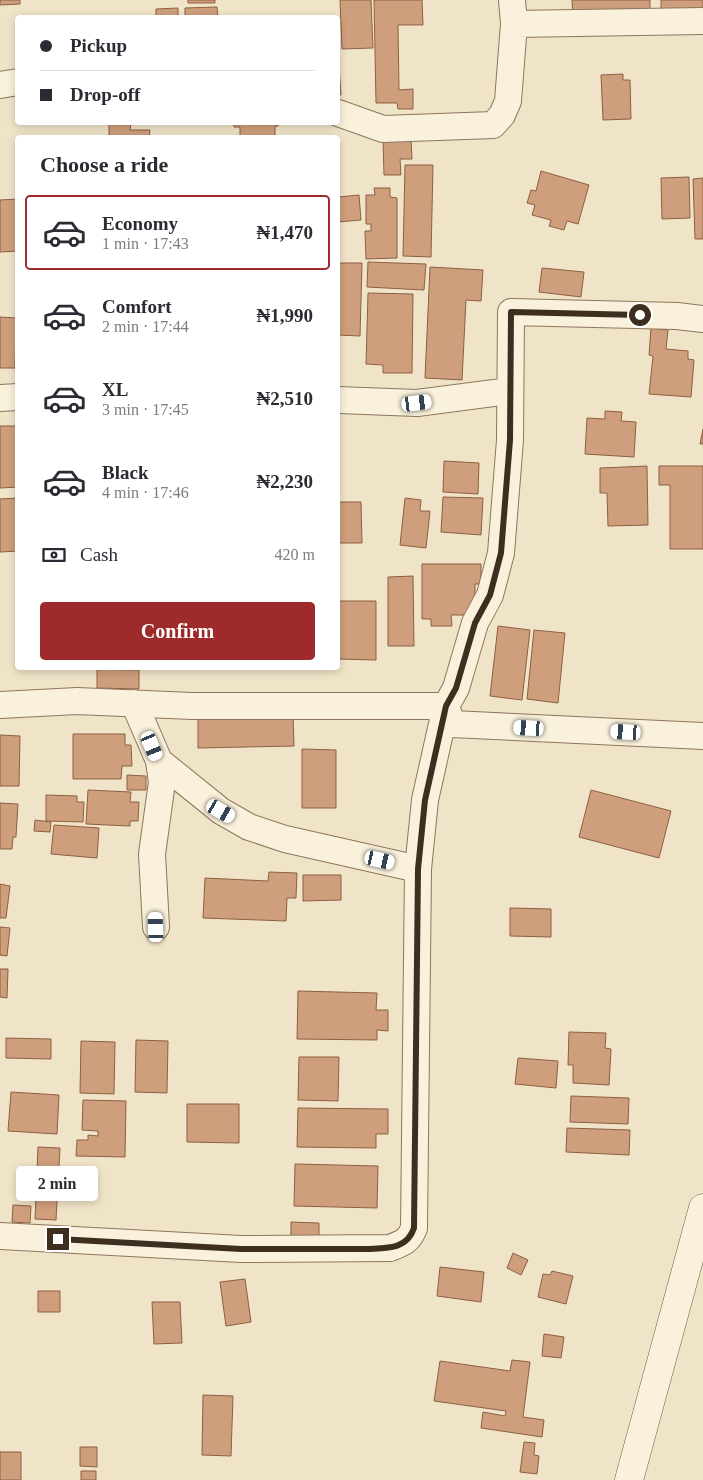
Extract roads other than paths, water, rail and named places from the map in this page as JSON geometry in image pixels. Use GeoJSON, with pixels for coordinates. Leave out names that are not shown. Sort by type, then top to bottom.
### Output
{"type":"FeatureCollection","features":[{"type":"Feature","properties":{"kind":"main road"},"geometry":{"type":"LineString","coordinates":[[629,1480],[703,1208]]}},
{"type":"Feature","properties":{"kind":"street"},"geometry":{"type":"LineString","coordinates":[[340,114],[383,129],[493,125],[502,115],[508,101],[513,12],[703,21]]}},
{"type":"Feature","properties":{"kind":"street"},"geometry":{"type":"LineString","coordinates":[[0,85],[15,82]]}},
{"type":"Feature","properties":{"kind":"street"},"geometry":{"type":"LineString","coordinates":[[0,1236],[241,1249],[390,1248],[410,1238],[414,1228],[418,869],[425,800],[446,706],[456,688],[475,623],[490,595],[501,553],[510,440],[511,312],[677,316],[703,319]]}},
{"type":"Feature","properties":{"kind":"street"},"geometry":{"type":"LineString","coordinates":[[340,400],[417,403],[510,392]]}},
{"type":"Feature","properties":{"kind":"street"},"geometry":{"type":"LineString","coordinates":[[0,398],[15,397]]}},
{"type":"Feature","properties":{"kind":"street"},"geometry":{"type":"LineString","coordinates":[[0,705],[78,701],[201,706],[446,706]]}},
{"type":"Feature","properties":{"kind":"street"},"geometry":{"type":"LineString","coordinates":[[134,703],[159,761],[162,782],[152,854],[156,927]]}},
{"type":"Feature","properties":{"kind":"street"},"geometry":{"type":"LineString","coordinates":[[446,706],[452,724],[703,736]]}},
{"type":"Feature","properties":{"kind":"street"},"geometry":{"type":"LineString","coordinates":[[159,761],[221,811],[249,827],[285,839],[418,869]]}}]}
